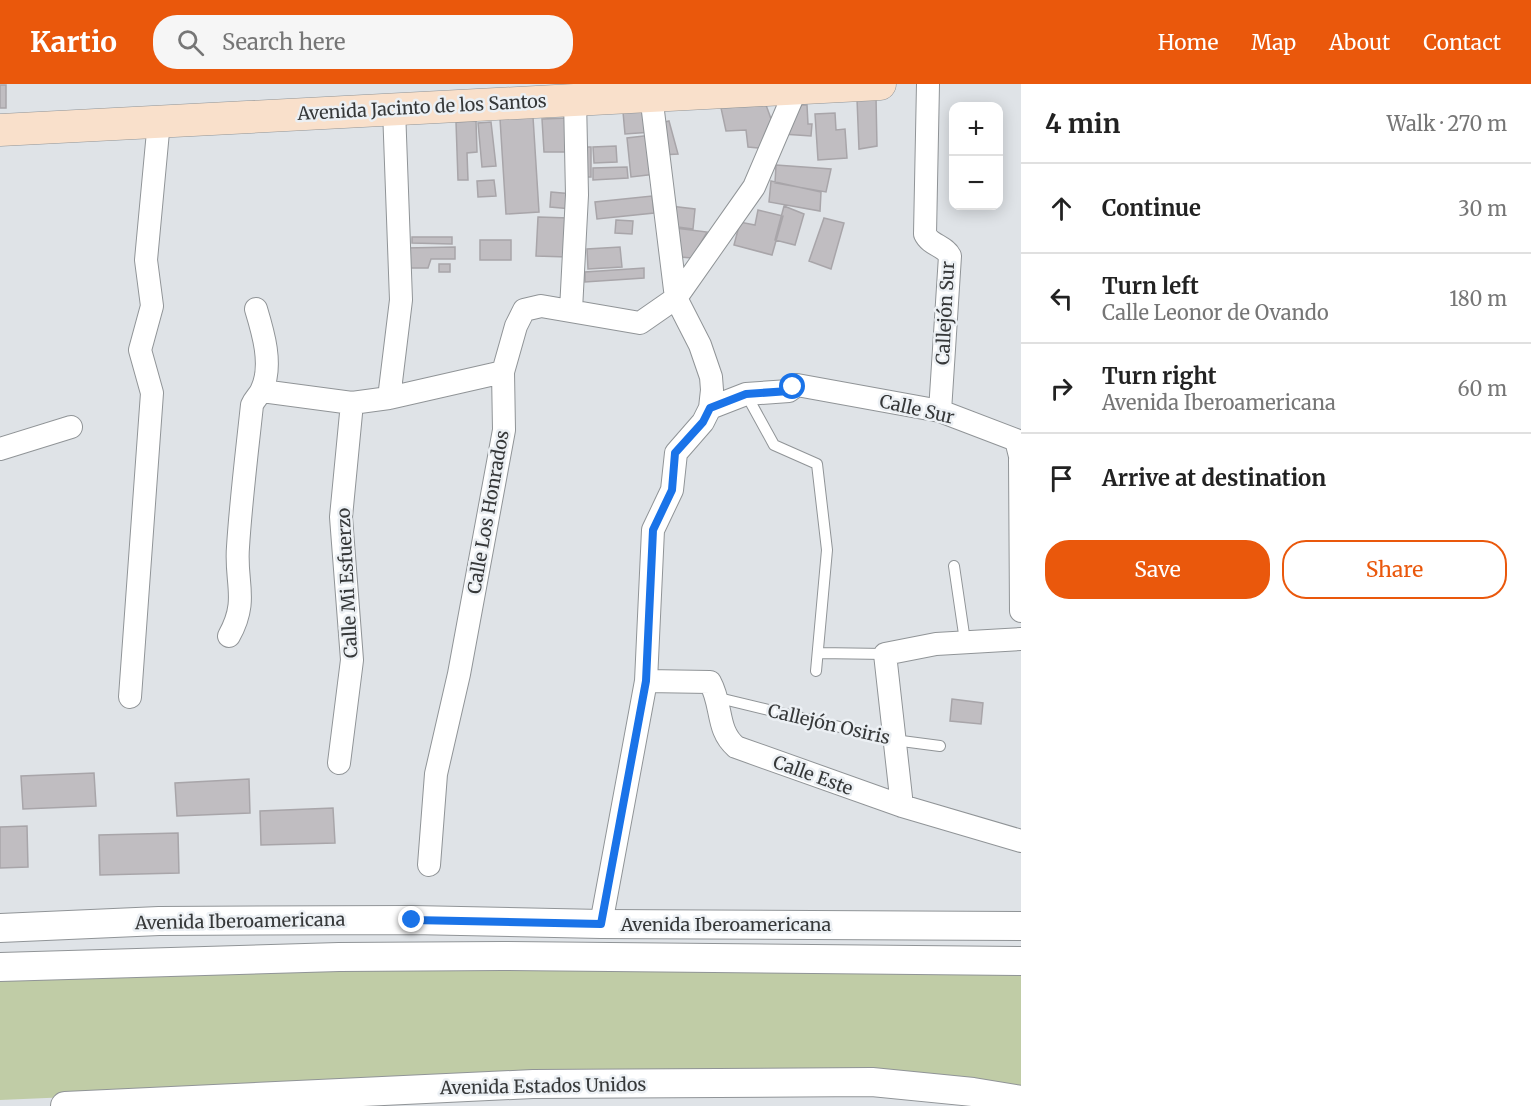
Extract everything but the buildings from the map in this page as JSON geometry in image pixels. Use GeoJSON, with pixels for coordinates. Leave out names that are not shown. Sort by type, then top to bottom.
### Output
{"type":"FeatureCollection","features":[{"type":"Feature","properties":{"kind":"main road","name":"Avenida Jacinto de los Santos"},"geometry":{"type":"LineString","coordinates":[[0,130],[651,96],[712,88],[796,89],[880,84]]}},
{"type":"Feature","properties":{"kind":"street","name":"Callejón Sur"},"geometry":{"type":"LineString","coordinates":[[928,84],[925,234],[950,256],[940,411]]}},
{"type":"Feature","properties":{"kind":"street","name":"Calle Los Honrados"},"geometry":{"type":"LineString","coordinates":[[429,865],[436,774],[459,674],[504,430],[503,372],[516,326],[524,310],[542,306],[640,323],[676,298],[754,187],[796,89]]}},
{"type":"Feature","properties":{"kind":"street"},"geometry":{"type":"LineString","coordinates":[[601,924],[646,681],[653,530],[672,490],[675,453],[703,422],[710,408],[712,390],[709,369],[692,324],[676,298],[651,96]]}},
{"type":"Feature","properties":{"kind":"street"},"geometry":{"type":"LineString","coordinates":[[571,310],[577,195],[575,99]]}},
{"type":"Feature","properties":{"kind":"street"},"geometry":{"type":"LineString","coordinates":[[389,398],[401,300],[394,109]]}},
{"type":"Feature","properties":{"kind":"street"},"geometry":{"type":"LineString","coordinates":[[130,696],[152,393],[140,350],[152,306],[146,260],[159,121]]}},
{"type":"Feature","properties":{"kind":"street"},"geometry":{"type":"LineString","coordinates":[[229,636],[239,618],[241,606],[237,559],[240,521],[252,405],[262,391],[266,360],[263,332],[256,309]]}},
{"type":"Feature","properties":{"kind":"street"},"geometry":{"type":"LineString","coordinates":[[262,391],[352,403],[389,398],[503,372]]}},
{"type":"Feature","properties":{"kind":"street","name":"Calle Sur"},"geometry":{"type":"LineString","coordinates":[[710,408],[746,394],[789,391],[797,385],[828,389],[940,411],[1016,440],[1020,460]]}},
{"type":"Feature","properties":{"kind":"street","name":"Calle Mi Esfuerzo"},"geometry":{"type":"LineString","coordinates":[[339,763],[352,660],[341,517],[352,403]]}},
{"type":"Feature","properties":{"kind":"street"},"geometry":{"type":"LineString","coordinates":[[0,449],[71,427]]}},
{"type":"Feature","properties":{"kind":"street"},"geometry":{"type":"LineString","coordinates":[[1020,460],[1021,611]]}},
{"type":"Feature","properties":{"kind":"street"},"geometry":{"type":"LineString","coordinates":[[902,806],[885,654],[965,641],[1021,639]]}},
{"type":"Feature","properties":{"kind":"street"},"geometry":{"type":"LineString","coordinates":[[646,681],[710,682],[719,698]]}},
{"type":"Feature","properties":{"kind":"street","name":"Calle Este"},"geometry":{"type":"LineString","coordinates":[[719,698],[723,731],[735,747],[902,806],[1021,841]]}},
{"type":"Feature","properties":{"kind":"street","name":"Avenida Iberoamericana"},"geometry":{"type":"LineString","coordinates":[[0,928],[159,921],[412,920],[601,924],[1021,926]]}},
{"type":"Feature","properties":{"kind":"street","name":"Avenida Iberoamericana"},"geometry":{"type":"LineString","coordinates":[[0,967],[304,958],[502,956],[1021,961]]}},
{"type":"Feature","properties":{"kind":"street","name":"Avenida Estados Unidos"},"geometry":{"type":"LineString","coordinates":[[65,1106],[533,1095],[872,1082],[973,1092],[1021,1100]]}},
{"type":"Feature","properties":{"kind":"lane"},"geometry":{"type":"LineString","coordinates":[[746,394],[774,445],[817,464],[827,547],[816,671]]}},
{"type":"Feature","properties":{"kind":"lane"},"geometry":{"type":"LineString","coordinates":[[954,566],[965,641]]}},
{"type":"Feature","properties":{"kind":"lane"},"geometry":{"type":"LineString","coordinates":[[819,653],[885,654]]}},
{"type":"Feature","properties":{"kind":"lane","name":"Callejón Osiris"},"geometry":{"type":"LineString","coordinates":[[719,698],[894,740],[940,746]]}},
{"type":"Feature","properties":{"kind":"green space"},"geometry":{"type":"Polygon","coordinates":[[[440,966],[1021,970],[1021,1090],[673,1071],[0,1100],[0,981],[440,966]]]}},
{"type":"Feature","properties":{"kind":"route"},"geometry":{"type":"LineString","coordinates":[[412,920],[601,924],[646,681],[652,536],[672,490],[675,453],[703,422],[710,408],[746,394],[789,391],[793,387]]}}]}
